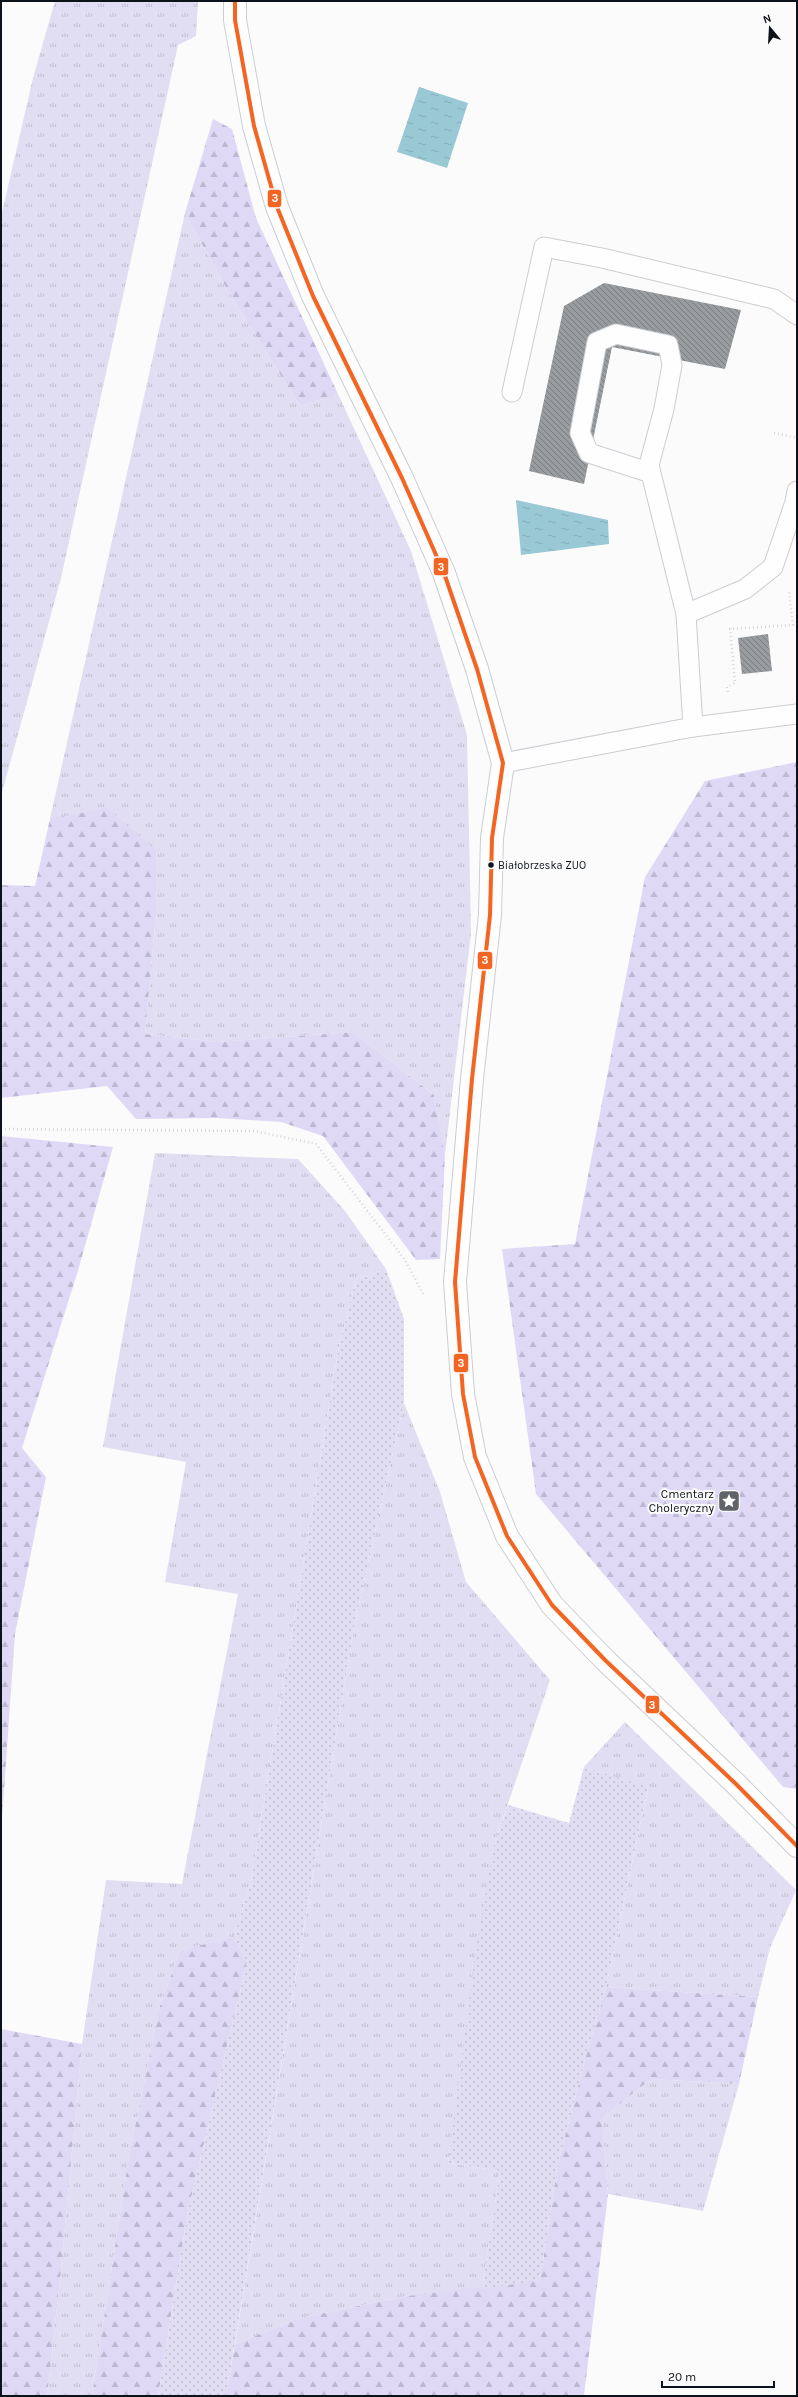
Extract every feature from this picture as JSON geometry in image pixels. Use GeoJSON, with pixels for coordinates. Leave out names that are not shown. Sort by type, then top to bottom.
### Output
{"type":"FeatureCollection","features":[{"type":"Feature","properties":{"kind":"street"},"geometry":{"type":"LineString","coordinates":[[235,1],[235,20],[254,126],[277,207],[313,296],[402,478],[444,573],[477,669],[503,763],[492,838],[490,915],[472,1079],[455,1282],[463,1394],[475,1457],[507,1536],[552,1605],[605,1660],[736,1784],[797,1846]]}},
{"type":"Feature","properties":{"kind":"lane"},"geometry":{"type":"LineString","coordinates":[[512,392],[544,247],[602,258],[774,299],[797,315]]}},
{"type":"Feature","properties":{"kind":"lane"},"geometry":{"type":"LineString","coordinates":[[651,473],[589,452],[580,433],[597,342],[616,334],[668,345],[672,365],[664,409],[649,465],[651,473],[686,614],[693,728]]}},
{"type":"Feature","properties":{"kind":"lane"},"geometry":{"type":"LineString","coordinates":[[686,614],[745,589],[773,567],[795,502],[797,491]]}},
{"type":"Feature","properties":{"kind":"lane"},"geometry":{"type":"LineString","coordinates":[[503,763],[693,728],[797,714]]}},
{"type":"Feature","properties":{"kind":"path"},"geometry":{"type":"LineString","coordinates":[[774,433],[797,438]]}},
{"type":"Feature","properties":{"kind":"path"},"geometry":{"type":"LineString","coordinates":[[729,629],[793,625],[788,586]]}},
{"type":"Feature","properties":{"kind":"path"},"geometry":{"type":"LineString","coordinates":[[731,620],[729,629],[735,683],[727,687],[736,722]]}},
{"type":"Feature","properties":{"kind":"path"},"geometry":{"type":"LineString","coordinates":[[1,1129],[255,1131],[316,1144],[405,1260],[427,1300]]}},
{"type":"Feature","properties":{"kind":"green space"},"geometry":{"type":"Polygon","coordinates":[[[55,1],[198,1],[196,36],[178,45],[61,578],[1,796],[1,217],[33,78],[55,1]]]}},
{"type":"Feature","properties":{"kind":"green space"},"geometry":{"type":"Polygon","coordinates":[[[213,119],[232,129],[256,218],[338,394],[300,406],[225,286],[185,213],[213,119]]]}},
{"type":"Feature","properties":{"kind":"green space"},"geometry":{"type":"Polygon","coordinates":[[[185,213],[225,286],[300,406],[338,394],[411,551],[467,735],[471,933],[445,1155],[434,1095],[353,1032],[217,1042],[145,1034],[156,914],[156,850],[50,819],[185,213]]]}},
{"type":"Feature","properties":{"kind":"green space"},"geometry":{"type":"Polygon","coordinates":[[[797,762],[797,1789],[783,1787],[536,1494],[502,1249],[575,1244],[645,877],[705,781],[797,762]]]}},
{"type":"Feature","properties":{"kind":"green space"},"geometry":{"type":"Polygon","coordinates":[[[107,808],[156,850],[156,914],[145,1034],[217,1042],[353,1032],[434,1095],[445,1155],[440,1259],[416,1260],[323,1136],[281,1122],[217,1118],[136,1119],[107,1086],[1,1098],[1,885],[35,886],[50,819],[107,808]]]}},
{"type":"Feature","properties":{"kind":"green space"},"geometry":{"type":"Polygon","coordinates":[[[1,1136],[113,1147],[77,1274],[22,1448],[46,1477],[15,1634],[1,1833],[1,1136]]]}},
{"type":"Feature","properties":{"kind":"green space"},"geometry":{"type":"Polygon","coordinates":[[[155,1153],[298,1159],[345,1211],[386,1269],[356,1280],[339,1346],[251,1882],[234,1937],[180,1950],[159,2009],[128,2162],[92,2396],[47,2396],[60,2280],[82,2044],[106,1880],[182,1884],[238,1594],[165,1582],[186,1462],[103,1447],[155,1153]]]}},
{"type":"Feature","properties":{"kind":"green space"},"geometry":{"type":"Polygon","coordinates":[[[386,1269],[404,1319],[404,1403],[355,1622],[226,2396],[158,2396],[188,2211],[247,1962],[234,1937],[251,1882],[339,1346],[356,1280],[386,1269]]]}},
{"type":"Feature","properties":{"kind":"green space"},"geometry":{"type":"Polygon","coordinates":[[[404,1403],[440,1492],[466,1582],[550,1680],[494,1845],[448,2163],[500,2171],[482,2289],[407,2296],[300,2318],[235,2344],[355,1622],[404,1403]]]}},
{"type":"Feature","properties":{"kind":"green space"},"geometry":{"type":"Polygon","coordinates":[[[625,1722],[796,1890],[770,1948],[758,1997],[606,1987],[648,1788],[584,1767],[625,1722]]]}},
{"type":"Feature","properties":{"kind":"green space"},"geometry":{"type":"Polygon","coordinates":[[[584,1767],[648,1787],[606,1987],[584,2063],[558,2164],[540,2280],[482,2289],[500,2171],[448,2163],[476,1949],[494,1845],[508,1805],[569,1823],[584,1767]]]}},
{"type":"Feature","properties":{"kind":"green space"},"geometry":{"type":"Polygon","coordinates":[[[234,1937],[247,1962],[188,2211],[158,2396],[92,2396],[128,2162],[159,2009],[180,1950],[234,1937]]]}},
{"type":"Feature","properties":{"kind":"green space"},"geometry":{"type":"Polygon","coordinates":[[[606,1987],[758,1997],[739,2084],[651,2079],[602,2118],[608,2194],[584,2396],[226,2396],[235,2344],[300,2318],[407,2296],[540,2280],[558,2164],[584,2063],[606,1987]]]}},
{"type":"Feature","properties":{"kind":"green space"},"geometry":{"type":"Polygon","coordinates":[[[1,2029],[82,2044],[60,2280],[47,2396],[1,2396],[1,2029]]]}},
{"type":"Feature","properties":{"kind":"green space"},"geometry":{"type":"Polygon","coordinates":[[[651,2079],[739,2084],[703,2211],[608,2194],[602,2118],[651,2079]]]}},
{"type":"Feature","properties":{"kind":"water"},"geometry":{"type":"Polygon","coordinates":[[[419,87],[468,103],[447,168],[397,152],[419,87]]]}},
{"type":"Feature","properties":{"kind":"water"},"geometry":{"type":"Polygon","coordinates":[[[516,500],[608,520],[609,544],[521,555],[516,500]]]}},
{"type":"Feature","properties":{"kind":"building"},"geometry":{"type":"Polygon","coordinates":[[[604,283],[741,310],[725,369],[612,347],[584,484],[529,471],[564,306],[604,283]]]}},
{"type":"Feature","properties":{"kind":"building"},"geometry":{"type":"Polygon","coordinates":[[[768,634],[772,671],[742,674],[738,638],[768,634]]]}},
{"type":"Feature","properties":{"kind":"transit line","name":"3"},"geometry":{"type":"LineString","coordinates":[[235,1],[235,20],[254,126],[277,207],[313,296],[402,478],[444,573],[477,669],[503,763],[492,838],[490,915],[472,1079],[455,1282],[463,1394],[475,1457],[507,1536],[552,1605],[605,1660],[736,1784],[797,1846]]}},
{"type":"Feature","properties":{"kind":"place","name":"Białobrzeska ZUO"},"geometry":{"type":"Point","coordinates":[491,865]}},
{"type":"Feature","properties":{"kind":"place","name":"Cmentarz Choleryczny"},"geometry":{"type":"Point","coordinates":[729,1501]}}]}
